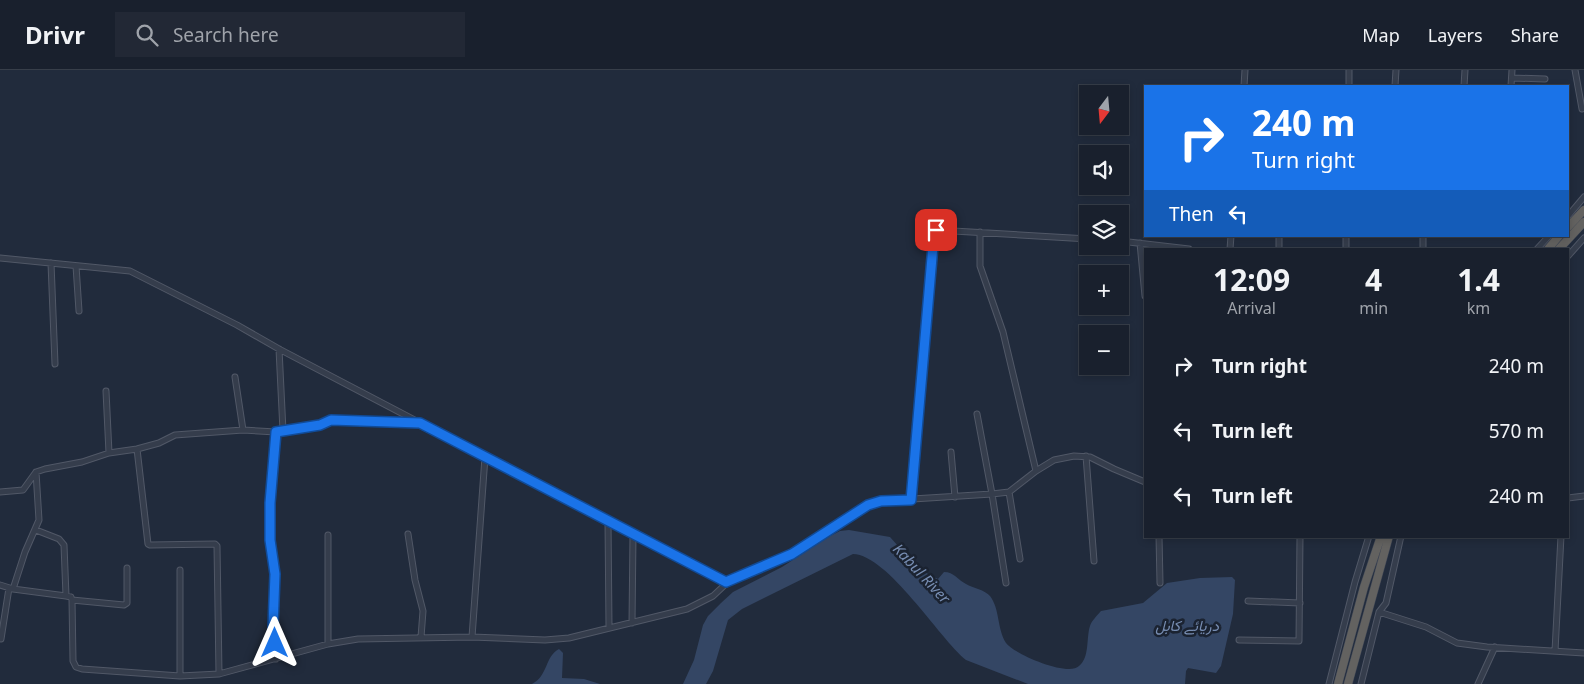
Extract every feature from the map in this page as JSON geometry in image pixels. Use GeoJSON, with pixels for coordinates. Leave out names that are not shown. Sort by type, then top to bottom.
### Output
{"type":"FeatureCollection","features":[{"type":"Feature","properties":{"kind":"highway"},"geometry":{"type":"LineString","coordinates":[[1569,226],[1584,210]]}},
{"type":"Feature","properties":{"kind":"highway"},"geometry":{"type":"LineString","coordinates":[[1560,248],[1584,222]]}},
{"type":"Feature","properties":{"kind":"highway"},"geometry":{"type":"LineString","coordinates":[[1549,248],[1558,237]]}},
{"type":"Feature","properties":{"kind":"highway"},"geometry":{"type":"LineString","coordinates":[[1338,684],[1364,587],[1380,538]]}},
{"type":"Feature","properties":{"kind":"highway"},"geometry":{"type":"LineString","coordinates":[[1348,684],[1388,538]]}},
{"type":"Feature","properties":{"kind":"street"},"geometry":{"type":"LineString","coordinates":[[1244,85],[1245,70]]}},
{"type":"Feature","properties":{"kind":"street"},"geometry":{"type":"LineString","coordinates":[[1349,70],[1349,85]]}},
{"type":"Feature","properties":{"kind":"street"},"geometry":{"type":"LineString","coordinates":[[1395,85],[1396,70]]}},
{"type":"Feature","properties":{"kind":"street"},"geometry":{"type":"LineString","coordinates":[[1464,85],[1465,70]]}},
{"type":"Feature","properties":{"kind":"street"},"geometry":{"type":"LineString","coordinates":[[1511,85],[1512,70]]}},
{"type":"Feature","properties":{"kind":"street"},"geometry":{"type":"LineString","coordinates":[[1575,70],[1582,109]]}},
{"type":"Feature","properties":{"kind":"street"},"geometry":{"type":"LineString","coordinates":[[1512,78],[1545,79]]}},
{"type":"Feature","properties":{"kind":"street"},"geometry":{"type":"LineString","coordinates":[[1569,215],[1584,197]]}},
{"type":"Feature","properties":{"kind":"street"},"geometry":{"type":"LineString","coordinates":[[911,500],[934,232],[936,230],[1079,238]]}},
{"type":"Feature","properties":{"kind":"street"},"geometry":{"type":"LineString","coordinates":[[980,232],[980,266],[1003,332],[1036,471]]}},
{"type":"Feature","properties":{"kind":"street"},"geometry":{"type":"LineString","coordinates":[[1538,248],[1548,237]]}},
{"type":"Feature","properties":{"kind":"street"},"geometry":{"type":"LineString","coordinates":[[1279,238],[1279,248]]}},
{"type":"Feature","properties":{"kind":"street"},"geometry":{"type":"LineString","coordinates":[[1569,255],[1584,238]]}},
{"type":"Feature","properties":{"kind":"street"},"geometry":{"type":"LineString","coordinates":[[1129,242],[1181,248]]}},
{"type":"Feature","properties":{"kind":"street"},"geometry":{"type":"LineString","coordinates":[[1140,243],[1144,285]]}},
{"type":"Feature","properties":{"kind":"street"},"geometry":{"type":"LineString","coordinates":[[0,258],[130,271],[726,582]]}},
{"type":"Feature","properties":{"kind":"street"},"geometry":{"type":"LineString","coordinates":[[51,263],[55,364]]}},
{"type":"Feature","properties":{"kind":"street"},"geometry":{"type":"LineString","coordinates":[[76,266],[80,311]]}},
{"type":"Feature","properties":{"kind":"street"},"geometry":{"type":"LineString","coordinates":[[279,349],[283,431]]}},
{"type":"Feature","properties":{"kind":"street"},"geometry":{"type":"LineString","coordinates":[[235,377],[243,430]]}},
{"type":"Feature","properties":{"kind":"street"},"geometry":{"type":"LineString","coordinates":[[106,391],[109,453]]}},
{"type":"Feature","properties":{"kind":"street"},"geometry":{"type":"LineString","coordinates":[[977,414],[1006,583]]}},
{"type":"Feature","properties":{"kind":"street"},"geometry":{"type":"LineString","coordinates":[[0,492],[23,490],[36,472],[44,469],[82,462],[109,453],[137,449],[159,443],[175,435],[243,430],[276,432],[320,425],[338,419],[420,423]]}},
{"type":"Feature","properties":{"kind":"street"},"geometry":{"type":"LineString","coordinates":[[276,432],[270,503],[270,540],[275,574],[273,627],[276,659]]}},
{"type":"Feature","properties":{"kind":"street"},"geometry":{"type":"LineString","coordinates":[[137,449],[148,544],[150,546],[216,544],[217,546],[219,674]]}},
{"type":"Feature","properties":{"kind":"street"},"geometry":{"type":"LineString","coordinates":[[951,452],[955,497]]}},
{"type":"Feature","properties":{"kind":"street"},"geometry":{"type":"LineString","coordinates":[[72,600],[73,661],[76,666],[82,669],[180,676],[219,674],[328,644],[358,639],[472,637],[545,640],[569,638],[687,609],[713,596],[726,582],[792,554],[868,505],[881,501],[1009,492],[1054,460],[1074,456],[1086,456],[1144,482]]}},
{"type":"Feature","properties":{"kind":"street"},"geometry":{"type":"LineString","coordinates":[[1086,456],[1094,561]]}},
{"type":"Feature","properties":{"kind":"street"},"geometry":{"type":"LineString","coordinates":[[472,637],[486,457]]}},
{"type":"Feature","properties":{"kind":"street"},"geometry":{"type":"LineString","coordinates":[[1,639],[11,588],[39,520],[36,472]]}},
{"type":"Feature","properties":{"kind":"street"},"geometry":{"type":"LineString","coordinates":[[1009,492],[1020,559]]}},
{"type":"Feature","properties":{"kind":"street"},"geometry":{"type":"LineString","coordinates":[[1569,498],[1584,496]]}},
{"type":"Feature","properties":{"kind":"street"},"geometry":{"type":"LineString","coordinates":[[608,522],[609,628]]}},
{"type":"Feature","properties":{"kind":"street"},"geometry":{"type":"LineString","coordinates":[[36,530],[59,538],[64,545],[66,596]]}},
{"type":"Feature","properties":{"kind":"street"},"geometry":{"type":"LineString","coordinates":[[408,534],[415,580],[423,611],[422,637]]}},
{"type":"Feature","properties":{"kind":"street"},"geometry":{"type":"LineString","coordinates":[[328,535],[328,644]]}},
{"type":"Feature","properties":{"kind":"street"},"geometry":{"type":"LineString","coordinates":[[632,623],[633,535]]}},
{"type":"Feature","properties":{"kind":"street"},"geometry":{"type":"LineString","coordinates":[[1159,538],[1160,583]]}},
{"type":"Feature","properties":{"kind":"street"},"geometry":{"type":"LineString","coordinates":[[1239,640],[1299,642],[1300,538]]}},
{"type":"Feature","properties":{"kind":"street"},"geometry":{"type":"LineString","coordinates":[[1329,684],[1368,538]]}},
{"type":"Feature","properties":{"kind":"street"},"geometry":{"type":"LineString","coordinates":[[1361,684],[1379,612],[1386,603],[1401,538]]}},
{"type":"Feature","properties":{"kind":"street"},"geometry":{"type":"LineString","coordinates":[[1555,650],[1561,538]]}},
{"type":"Feature","properties":{"kind":"street"},"geometry":{"type":"LineString","coordinates":[[0,585],[66,596],[72,600],[126,604],[126,568]]}},
{"type":"Feature","properties":{"kind":"street"},"geometry":{"type":"LineString","coordinates":[[180,570],[180,676]]}},
{"type":"Feature","properties":{"kind":"street"},"geometry":{"type":"LineString","coordinates":[[1248,601],[1300,603]]}},
{"type":"Feature","properties":{"kind":"street"},"geometry":{"type":"LineString","coordinates":[[1379,612],[1426,627],[1457,643],[1495,648],[1584,652]]}},
{"type":"Feature","properties":{"kind":"street"},"geometry":{"type":"LineString","coordinates":[[1478,684],[1495,648]]}},
{"type":"Feature","properties":{"kind":"water","name":"دریائے کابل"},"geometry":{"type":"Polygon","coordinates":[[[849,530],[890,537],[915,565],[928,574],[938,579],[944,572],[951,573],[966,584],[985,592],[993,601],[1001,632],[1006,643],[1011,648],[1041,663],[1064,669],[1073,669],[1079,666],[1085,658],[1090,626],[1101,611],[1143,603],[1167,583],[1200,578],[1232,577],[1235,580],[1233,614],[1221,666],[1216,673],[1188,668],[1185,684],[1028,684],[966,660],[897,582],[882,568],[867,558],[853,554],[742,609],[728,620],[713,671],[706,684],[683,684],[694,660],[703,625],[708,616],[721,603],[733,592],[782,567],[830,536],[840,531],[849,530]]]}},
{"type":"Feature","properties":{"kind":"water"},"geometry":{"type":"Polygon","coordinates":[[[559,649],[563,653],[562,678],[584,679],[600,684],[532,684],[541,676],[551,656],[559,649]]]}},
{"type":"Feature","properties":{"kind":"route"},"geometry":{"type":"LineString","coordinates":[[275,643],[273,627],[275,619],[275,574],[270,540],[270,503],[276,432],[320,425],[338,419],[420,423],[726,582],[792,554],[868,505],[881,501],[911,500],[934,232],[936,230]]}},
{"type":"Feature","properties":{"kind":"water label","name":"Kabul River"},"geometry":{"type":"Point","coordinates":[922,573]}}]}
